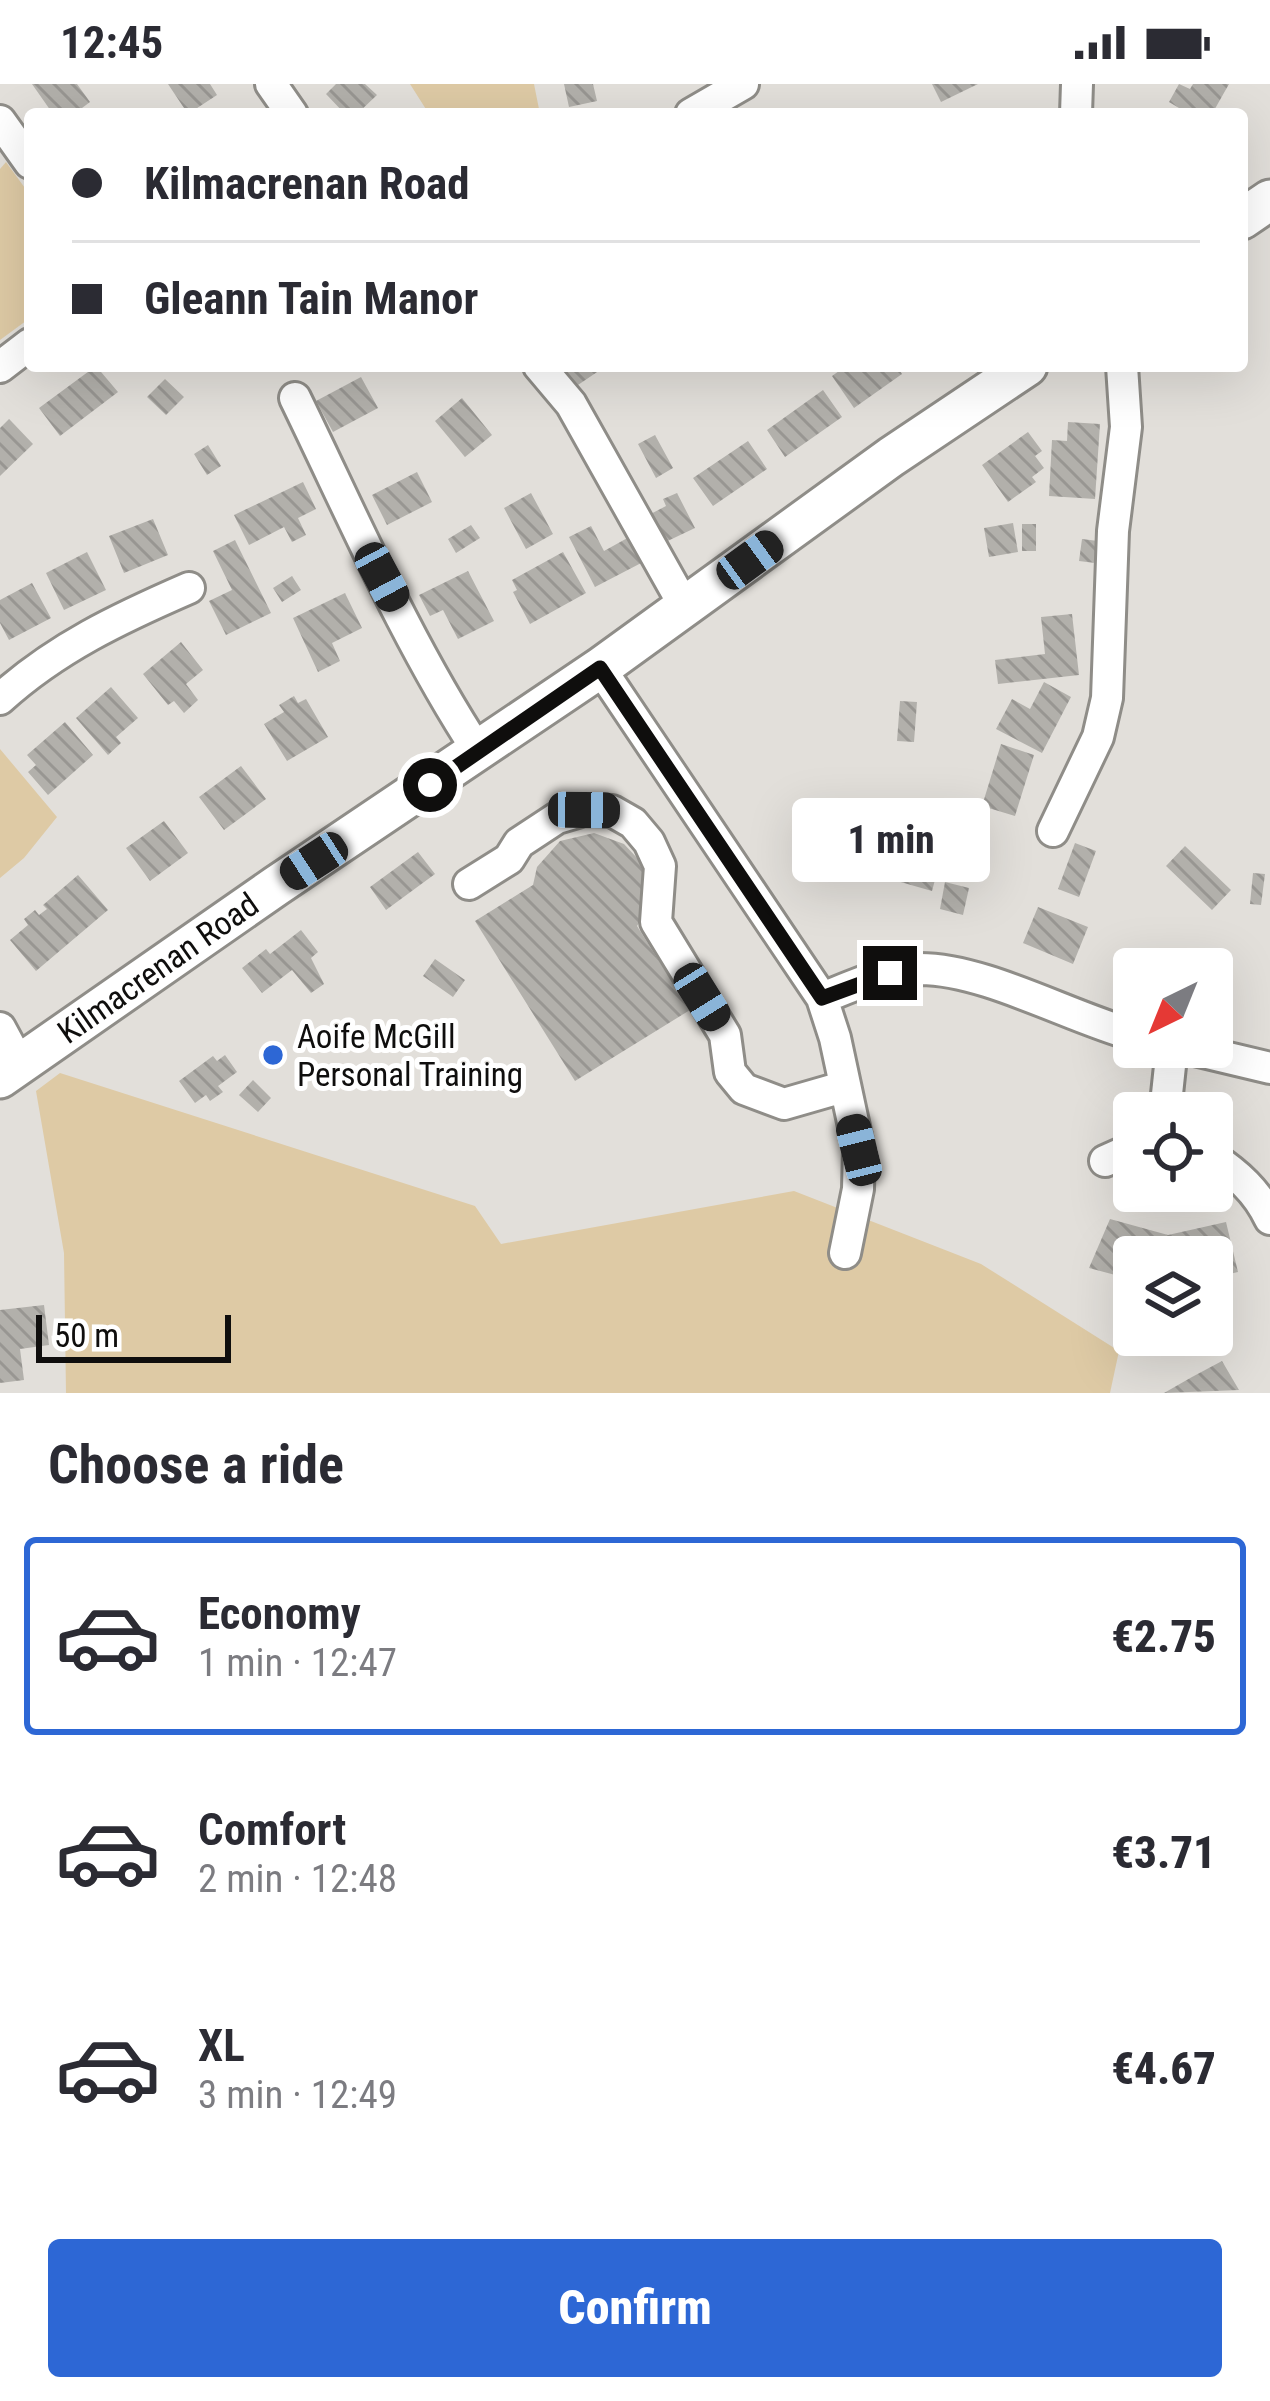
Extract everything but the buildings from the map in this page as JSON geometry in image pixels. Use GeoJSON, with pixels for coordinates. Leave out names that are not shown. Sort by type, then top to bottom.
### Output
{"type":"FeatureCollection","features":[{"type":"Feature","properties":{"kind":"main road","name":"Kilmacrenan Road"},"geometry":{"type":"LineString","coordinates":[[10,1072],[600,668],[1018,372]]}},
{"type":"Feature","properties":{"kind":"street"},"geometry":{"type":"LineString","coordinates":[[701,108],[743,84]]}},
{"type":"Feature","properties":{"kind":"street"},"geometry":{"type":"LineString","coordinates":[[0,121],[24,155]]}},
{"type":"Feature","properties":{"kind":"street"},"geometry":{"type":"LineString","coordinates":[[0,367],[24,349]]}},
{"type":"Feature","properties":{"kind":"street"},"geometry":{"type":"LineString","coordinates":[[544,372],[571,404],[685,607]]}},
{"type":"Feature","properties":{"kind":"street"},"geometry":{"type":"LineString","coordinates":[[1053,831],[1099,737],[1107,698],[1113,531],[1126,428],[1122,372]]}},
{"type":"Feature","properties":{"kind":"street"},"geometry":{"type":"LineString","coordinates":[[295,398],[382,577],[478,752]]}},
{"type":"Feature","properties":{"kind":"street"},"geometry":{"type":"LineString","coordinates":[[0,699],[62,650],[189,588]]}},
{"type":"Feature","properties":{"kind":"street"},"geometry":{"type":"LineString","coordinates":[[600,668],[822,998],[859,1150],[858,1189],[845,1253]]}},
{"type":"Feature","properties":{"kind":"street"},"geometry":{"type":"LineString","coordinates":[[470,884],[509,859],[519,844],[557,818],[584,810],[612,811],[633,823],[649,842],[660,866],[656,922],[725,1034],[730,1072],[744,1089],[784,1104],[843,1087]]}},
{"type":"Feature","properties":{"kind":"street"},"geometry":{"type":"LineString","coordinates":[[822,998],[890,973],[920,969],[952,973],[1113,1028]]}},
{"type":"Feature","properties":{"kind":"street"},"geometry":{"type":"LineString","coordinates":[[0,1028],[10,1072]]}},
{"type":"Feature","properties":{"kind":"street"},"geometry":{"type":"LineString","coordinates":[[1233,1059],[1270,1068]]}},
{"type":"Feature","properties":{"kind":"street"},"geometry":{"type":"LineString","coordinates":[[1233,1171],[1262,1202],[1270,1219]]}},
{"type":"Feature","properties":{"kind":"shaded area"},"geometry":{"type":"Polygon","coordinates":[[[410,84],[534,84],[539,108],[425,108],[410,84]]]}},
{"type":"Feature","properties":{"kind":"shaded area"},"geometry":{"type":"Polygon","coordinates":[[[6,162],[24,187],[24,322],[0,340],[0,169],[6,162]]]}},
{"type":"Feature","properties":{"kind":"shaded area"},"geometry":{"type":"Polygon","coordinates":[[[0,749],[57,817],[24,858],[0,878],[0,749]]]}},
{"type":"Feature","properties":{"kind":"shaded area"},"geometry":{"type":"Polygon","coordinates":[[[60,1073],[475,1206],[501,1244],[794,1191],[981,1264],[1113,1347],[1113,1356],[1118,1356],[1110,1393],[66,1393],[64,1253],[36,1091],[60,1073]]]}},
{"type":"Feature","properties":{"kind":"place","name":"Aoife McGill Personal Training"},"geometry":{"type":"Point","coordinates":[273,1055]}},
{"type":"Feature","properties":{"kind":"route"},"geometry":{"type":"LineString","coordinates":[[430,785],[600,668],[822,998],[890,973]]}}]}
